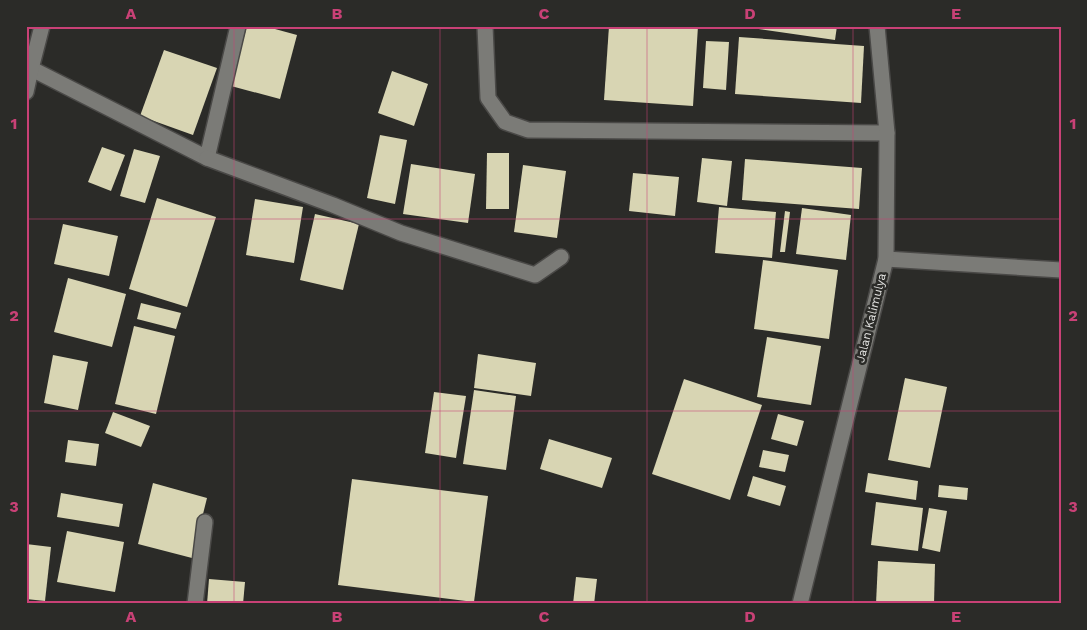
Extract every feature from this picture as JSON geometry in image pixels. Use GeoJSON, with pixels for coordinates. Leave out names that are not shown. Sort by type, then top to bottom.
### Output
{"type":"FeatureCollection","features":[{"type":"Feature","properties":{"kind":"street"},"geometry":{"type":"LineString","coordinates":[[26,92],[28,67],[42,26]]}},
{"type":"Feature","properties":{"kind":"street"},"geometry":{"type":"LineString","coordinates":[[207,158],[238,26]]}},
{"type":"Feature","properties":{"kind":"street"},"geometry":{"type":"LineString","coordinates":[[485,26],[488,98],[505,122],[528,130],[887,133]]}},
{"type":"Feature","properties":{"kind":"street","name":"Jalan Kalimulya"},"geometry":{"type":"LineString","coordinates":[[800,604],[886,259],[887,133],[877,26]]}},
{"type":"Feature","properties":{"kind":"street"},"geometry":{"type":"LineString","coordinates":[[28,67],[207,158],[400,233],[535,275],[561,257]]}},
{"type":"Feature","properties":{"kind":"street"},"geometry":{"type":"LineString","coordinates":[[886,259],[1061,270]]}},
{"type":"Feature","properties":{"kind":"street"},"geometry":{"type":"LineString","coordinates":[[195,604],[205,522]]}},
{"type":"Feature","properties":{"kind":"building"},"geometry":{"type":"Polygon","coordinates":[[[247,26],[264,26],[297,35],[280,99],[231,86],[247,26]]]}},
{"type":"Feature","properties":{"kind":"building"},"geometry":{"type":"Polygon","coordinates":[[[609,26],[698,26],[693,106],[604,100],[609,26]]]}},
{"type":"Feature","properties":{"kind":"building"},"geometry":{"type":"Polygon","coordinates":[[[737,26],[837,26],[835,40],[737,26]]]}},
{"type":"Feature","properties":{"kind":"building"},"geometry":{"type":"Polygon","coordinates":[[[739,37],[864,46],[861,103],[735,94],[739,37]]]}},
{"type":"Feature","properties":{"kind":"building"},"geometry":{"type":"Polygon","coordinates":[[[706,41],[729,42],[726,90],[703,88],[706,41]]]}},
{"type":"Feature","properties":{"kind":"building"},"geometry":{"type":"Polygon","coordinates":[[[164,50],[217,68],[193,135],[140,116],[164,50]]]}},
{"type":"Feature","properties":{"kind":"building"},"geometry":{"type":"Polygon","coordinates":[[[392,71],[428,84],[414,126],[378,113],[392,71]]]}},
{"type":"Feature","properties":{"kind":"building"},"geometry":{"type":"Polygon","coordinates":[[[380,135],[407,140],[395,204],[367,198],[380,135]]]}},
{"type":"Feature","properties":{"kind":"building"},"geometry":{"type":"Polygon","coordinates":[[[102,147],[125,155],[111,191],[88,182],[102,147]]]}},
{"type":"Feature","properties":{"kind":"building"},"geometry":{"type":"Polygon","coordinates":[[[134,149],[160,156],[145,203],[120,196],[134,149]]]}},
{"type":"Feature","properties":{"kind":"building"},"geometry":{"type":"Polygon","coordinates":[[[487,153],[509,153],[509,209],[486,209],[487,153]]]}},
{"type":"Feature","properties":{"kind":"building"},"geometry":{"type":"Polygon","coordinates":[[[702,158],[732,161],[727,206],[697,202],[702,158]]]}},
{"type":"Feature","properties":{"kind":"building"},"geometry":{"type":"Polygon","coordinates":[[[745,159],[862,168],[859,209],[742,200],[745,159]]]}},
{"type":"Feature","properties":{"kind":"building"},"geometry":{"type":"Polygon","coordinates":[[[411,164],[475,174],[468,223],[403,214],[411,164]]]}},
{"type":"Feature","properties":{"kind":"building"},"geometry":{"type":"Polygon","coordinates":[[[523,165],[566,171],[557,238],[514,232],[523,165]]]}},
{"type":"Feature","properties":{"kind":"building"},"geometry":{"type":"Polygon","coordinates":[[[633,173],[679,177],[675,216],[629,211],[633,173]]]}},
{"type":"Feature","properties":{"kind":"building"},"geometry":{"type":"Polygon","coordinates":[[[157,198],[216,217],[187,307],[129,289],[157,198]]]}},
{"type":"Feature","properties":{"kind":"building"},"geometry":{"type":"Polygon","coordinates":[[[255,199],[303,207],[294,263],[246,255],[255,199]]]}},
{"type":"Feature","properties":{"kind":"building"},"geometry":{"type":"Polygon","coordinates":[[[719,207],[776,212],[772,258],[715,253],[719,207]]]}},
{"type":"Feature","properties":{"kind":"building"},"geometry":{"type":"Polygon","coordinates":[[[802,208],[851,215],[846,260],[796,254],[802,208]]]}},
{"type":"Feature","properties":{"kind":"building"},"geometry":{"type":"Polygon","coordinates":[[[785,211],[790,212],[785,252],[780,252],[785,211]]]}},
{"type":"Feature","properties":{"kind":"building"},"geometry":{"type":"Polygon","coordinates":[[[315,214],[359,224],[343,290],[300,280],[315,214]]]}},
{"type":"Feature","properties":{"kind":"building"},"geometry":{"type":"Polygon","coordinates":[[[63,224],[118,236],[109,276],[54,264],[63,224]]]}},
{"type":"Feature","properties":{"kind":"building"},"geometry":{"type":"Polygon","coordinates":[[[763,260],[838,270],[829,339],[754,329],[763,260]]]}},
{"type":"Feature","properties":{"kind":"building"},"geometry":{"type":"Polygon","coordinates":[[[68,278],[126,294],[112,347],[54,332],[68,278]]]}},
{"type":"Feature","properties":{"kind":"building"},"geometry":{"type":"Polygon","coordinates":[[[141,303],[181,313],[176,329],[137,319],[141,303]]]}},
{"type":"Feature","properties":{"kind":"building"},"geometry":{"type":"Polygon","coordinates":[[[134,326],[175,336],[156,414],[115,404],[134,326]]]}},
{"type":"Feature","properties":{"kind":"building"},"geometry":{"type":"Polygon","coordinates":[[[767,337],[821,346],[811,405],[757,397],[767,337]]]}},
{"type":"Feature","properties":{"kind":"building"},"geometry":{"type":"Polygon","coordinates":[[[478,354],[536,363],[531,396],[474,388],[478,354]]]}},
{"type":"Feature","properties":{"kind":"building"},"geometry":{"type":"Polygon","coordinates":[[[53,355],[88,362],[78,410],[44,403],[53,355]]]}},
{"type":"Feature","properties":{"kind":"building"},"geometry":{"type":"Polygon","coordinates":[[[905,378],[947,387],[930,468],[888,460],[905,378]]]}},
{"type":"Feature","properties":{"kind":"building"},"geometry":{"type":"Polygon","coordinates":[[[684,379],[762,405],[730,500],[652,474],[684,379]]]}},
{"type":"Feature","properties":{"kind":"building"},"geometry":{"type":"Polygon","coordinates":[[[474,390],[516,396],[506,470],[463,464],[474,390]]]}},
{"type":"Feature","properties":{"kind":"building"},"geometry":{"type":"Polygon","coordinates":[[[434,392],[466,396],[456,458],[425,453],[434,392]]]}},
{"type":"Feature","properties":{"kind":"building"},"geometry":{"type":"Polygon","coordinates":[[[113,412],[150,426],[141,447],[105,433],[113,412]]]}},
{"type":"Feature","properties":{"kind":"building"},"geometry":{"type":"Polygon","coordinates":[[[778,414],[804,421],[797,446],[771,439],[778,414]]]}},
{"type":"Feature","properties":{"kind":"building"},"geometry":{"type":"Polygon","coordinates":[[[549,439],[612,458],[602,488],[540,469],[549,439]]]}},
{"type":"Feature","properties":{"kind":"building"},"geometry":{"type":"Polygon","coordinates":[[[68,440],[99,444],[96,466],[65,462],[68,440]]]}},
{"type":"Feature","properties":{"kind":"building"},"geometry":{"type":"Polygon","coordinates":[[[763,450],[789,455],[785,472],[759,467],[763,450]]]}},
{"type":"Feature","properties":{"kind":"building"},"geometry":{"type":"Polygon","coordinates":[[[868,473],[918,481],[916,500],[865,492],[868,473]]]}},
{"type":"Feature","properties":{"kind":"building"},"geometry":{"type":"Polygon","coordinates":[[[753,476],[786,486],[780,506],[747,496],[753,476]]]}},
{"type":"Feature","properties":{"kind":"building"},"geometry":{"type":"Polygon","coordinates":[[[352,479],[488,496],[474,602],[338,585],[352,479]]]}},
{"type":"Feature","properties":{"kind":"building"},"geometry":{"type":"Polygon","coordinates":[[[153,483],[207,498],[192,558],[138,544],[153,483]]]}},
{"type":"Feature","properties":{"kind":"building"},"geometry":{"type":"Polygon","coordinates":[[[939,485],[968,488],[967,500],[938,497],[939,485]]]}},
{"type":"Feature","properties":{"kind":"building"},"geometry":{"type":"Polygon","coordinates":[[[61,493],[123,504],[119,527],[57,517],[61,493]]]}},
{"type":"Feature","properties":{"kind":"building"},"geometry":{"type":"Polygon","coordinates":[[[876,502],[923,508],[918,551],[871,545],[876,502]]]}},
{"type":"Feature","properties":{"kind":"building"},"geometry":{"type":"Polygon","coordinates":[[[929,508],[947,511],[940,552],[922,548],[929,508]]]}},
{"type":"Feature","properties":{"kind":"building"},"geometry":{"type":"Polygon","coordinates":[[[67,531],[124,542],[115,592],[57,582],[67,531]]]}},
{"type":"Feature","properties":{"kind":"building"},"geometry":{"type":"Polygon","coordinates":[[[26,544],[51,547],[45,601],[26,599],[26,544]]]}},
{"type":"Feature","properties":{"kind":"building"},"geometry":{"type":"Polygon","coordinates":[[[878,561],[935,564],[934,604],[876,604],[878,561]]]}},
{"type":"Feature","properties":{"kind":"building"},"geometry":{"type":"Polygon","coordinates":[[[576,577],[597,579],[594,604],[573,604],[576,577]]]}},
{"type":"Feature","properties":{"kind":"building"},"geometry":{"type":"Polygon","coordinates":[[[209,579],[245,582],[243,604],[207,604],[209,579]]]}}]}
